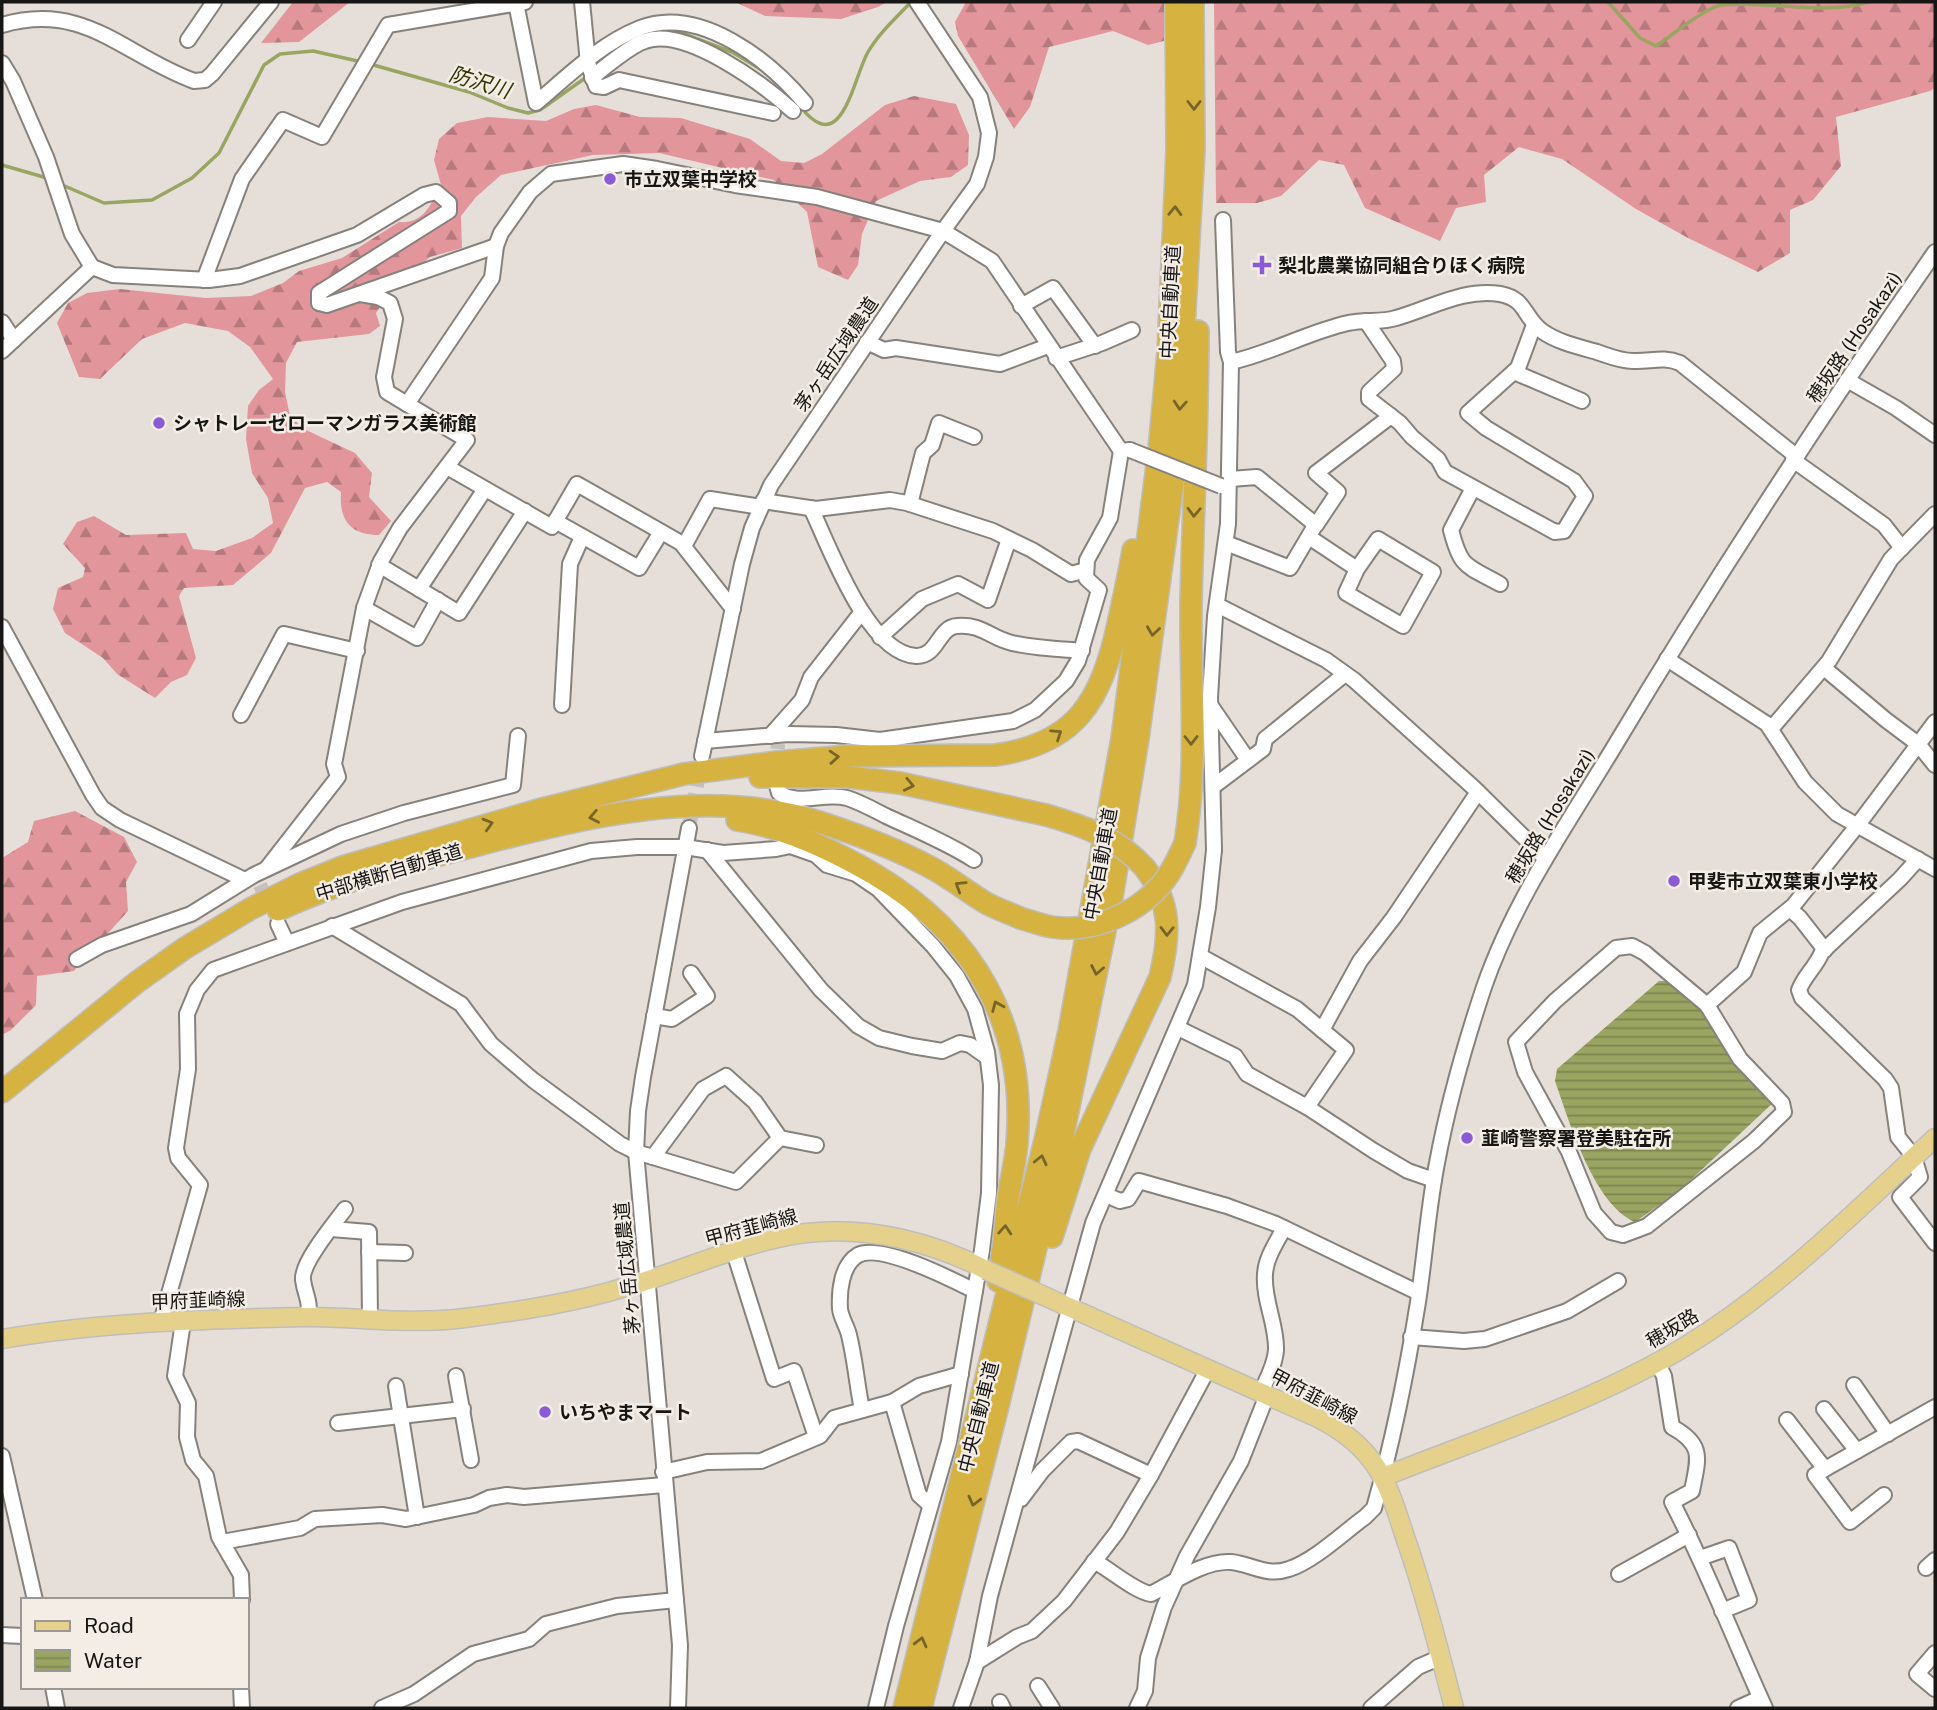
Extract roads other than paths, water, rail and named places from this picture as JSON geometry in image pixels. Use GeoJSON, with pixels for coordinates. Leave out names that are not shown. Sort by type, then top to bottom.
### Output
{"type":"FeatureCollection","features":[{"type":"Feature","properties":{"kind":"highway","name":"中央自動車道"},"geometry":{"type":"LineString","coordinates":[[921,1708],[1035,1259],[1112,897],[1138,739],[1177,453],[1194,150],[1185,36],[1176,2]]}},
{"type":"Feature","properties":{"kind":"highway","name":"中央自動車道"},"geometry":{"type":"LineString","coordinates":[[904,1708],[1046,1136],[1095,893],[1122,738],[1157,464],[1168,352],[1185,36],[1193,2]]}},
{"type":"Feature","properties":{"kind":"highway"},"geometry":{"type":"LineString","coordinates":[[662,809],[705,805],[757,809],[817,821],[928,866],[988,904],[1020,918],[1053,927],[1099,924],[1124,914],[1161,885],[1174,867],[1185,844],[1191,794],[1191,603],[1198,407],[1194,150]]}},
{"type":"Feature","properties":{"kind":"highway"},"geometry":{"type":"LineString","coordinates":[[598,796],[684,774],[777,762],[860,756],[995,755],[1018,752],[1059,735],[1078,718],[1096,692],[1108,664],[1130,571],[1168,352]]}},
{"type":"Feature","properties":{"kind":"highway"},"geometry":{"type":"LineString","coordinates":[[598,796],[728,779],[787,775],[848,777],[900,783],[1046,815],[1075,824],[1116,842],[1132,853],[1154,880],[1168,920],[1166,952],[1160,976],[1080,1149],[997,1410]]}},
{"type":"Feature","properties":{"kind":"highway","name":"中部横断自動車道"},"geometry":{"type":"LineString","coordinates":[[9,1085],[137,982],[185,948],[250,909],[300,884],[390,852],[598,796]]}},
{"type":"Feature","properties":{"kind":"highway"},"geometry":{"type":"LineString","coordinates":[[662,809],[751,822],[803,839],[853,862],[900,890],[945,928],[977,968],[997,1003],[1010,1044],[1017,1099],[1017,1144],[1007,1206],[1004,1250],[966,1466]]}},
{"type":"Feature","properties":{"kind":"highway","name":"中部横断自動車道"},"geometry":{"type":"LineString","coordinates":[[101,1013],[189,956],[256,920],[355,878],[541,828],[601,815],[662,809]]}},
{"type":"Feature","properties":{"kind":"main road","name":"穂坂路"},"geometry":{"type":"LineString","coordinates":[[1383,1477],[1595,1393],[1657,1362],[1726,1320],[1767,1289],[1935,1138]]}},
{"type":"Feature","properties":{"kind":"main road","name":"甲府韮崎線"},"geometry":{"type":"LineString","coordinates":[[2,1339],[67,1328],[161,1322],[308,1317],[422,1320],[473,1317],[568,1303],[734,1252],[807,1233],[859,1232],[901,1238],[982,1268],[1264,1393],[1340,1430],[1358,1445],[1383,1477],[1419,1576],[1454,1708]]}},
{"type":"Feature","properties":{"kind":"street"},"geometry":{"type":"LineString","coordinates":[[188,40],[214,2]]}},
{"type":"Feature","properties":{"kind":"street"},"geometry":{"type":"LineString","coordinates":[[2,25],[28,19],[70,21],[90,27],[194,81],[205,80],[212,74],[271,2]]}},
{"type":"Feature","properties":{"kind":"street"},"geometry":{"type":"LineString","coordinates":[[582,2],[590,69],[596,86],[604,87],[619,80],[773,113]]}},
{"type":"Feature","properties":{"kind":"street","name":"茅ヶ岳広域農道"},"geometry":{"type":"LineString","coordinates":[[775,738],[704,748],[745,552],[762,504],[780,469],[977,184],[986,157],[989,134],[980,97],[917,2]]}},
{"type":"Feature","properties":{"kind":"street"},"geometry":{"type":"LineString","coordinates":[[204,280],[242,179],[283,120],[322,137],[388,25],[520,3],[536,103],[590,69],[646,40],[677,40],[723,59],[777,96],[799,107],[786,80],[763,61],[710,31],[681,24],[660,23],[620,38],[590,69]]}},
{"type":"Feature","properties":{"kind":"street"},"geometry":{"type":"LineString","coordinates":[[2,63],[23,103],[72,234],[92,267],[113,275],[204,280],[240,276],[357,234],[424,195],[436,192],[449,203],[449,211],[443,217],[319,293],[319,303],[327,305],[496,246]]}},
{"type":"Feature","properties":{"kind":"street"},"geometry":{"type":"LineString","coordinates":[[407,404],[492,278],[496,246],[501,233],[530,192],[551,174],[623,164],[657,169],[735,185],[817,197],[943,231],[992,261],[1052,352],[1125,450],[1227,485],[1257,477],[1312,531],[1357,569]]}},
{"type":"Feature","properties":{"kind":"street"},"geometry":{"type":"LineString","coordinates":[[961,1708],[977,1662],[990,1596],[1066,1306],[1093,1223],[1195,985],[1214,850],[1211,706],[1217,606],[1226,543],[1231,362],[1228,352],[1223,220]]}},
{"type":"Feature","properties":{"kind":"street","name":"穂坂路 (Hosakazi)"},"geometry":{"type":"LineString","coordinates":[[1094,1561],[1142,1592],[1151,1594],[1204,1567],[1220,1563],[1232,1562],[1276,1572],[1300,1564],[1374,1508],[1383,1477],[1411,1337],[1434,1180],[1468,1037],[1486,982],[1525,894],[1667,659],[1795,458],[1932,262]]}},
{"type":"Feature","properties":{"kind":"street"},"geometry":{"type":"LineString","coordinates":[[2,351],[92,267]]}},
{"type":"Feature","properties":{"kind":"street"},"geometry":{"type":"LineString","coordinates":[[1021,306],[1053,288],[1095,346]]}},
{"type":"Feature","properties":{"kind":"street"},"geometry":{"type":"LineString","coordinates":[[257,877],[338,777],[334,764],[364,608],[379,565],[400,528],[467,440],[387,392],[384,377],[395,319],[390,303],[359,293]]}},
{"type":"Feature","properties":{"kind":"street"},"geometry":{"type":"LineString","coordinates":[[1231,362],[1346,323],[1395,319],[1433,304],[1482,293],[1499,294],[1522,303],[1534,325],[1564,342],[1620,360],[1635,362],[1670,359],[1680,363],[1795,458],[1884,525],[1902,548]]}},
{"type":"Feature","properties":{"kind":"street"},"geometry":{"type":"LineString","coordinates":[[1366,321],[1393,361],[1394,369],[1369,392],[1369,399],[1438,459],[1445,472],[1556,532],[1563,531],[1585,496],[1574,481],[1486,428],[1468,413],[1518,368],[1534,325]]}},
{"type":"Feature","properties":{"kind":"street"},"geometry":{"type":"LineString","coordinates":[[2,322],[14,340]]}},
{"type":"Feature","properties":{"kind":"street"},"geometry":{"type":"LineString","coordinates":[[867,342],[884,350],[896,348],[1000,364],[1052,352],[1095,346],[1132,330]]}},
{"type":"Feature","properties":{"kind":"street"},"geometry":{"type":"LineString","coordinates":[[1514,372],[1582,401]]}},
{"type":"Feature","properties":{"kind":"street"},"geometry":{"type":"LineString","coordinates":[[1847,380],[1896,408],[1935,435]]}},
{"type":"Feature","properties":{"kind":"street"},"geometry":{"type":"LineString","coordinates":[[1226,543],[1290,568],[1338,492],[1316,473],[1391,416]]}},
{"type":"Feature","properties":{"kind":"street"},"geometry":{"type":"LineString","coordinates":[[910,504],[923,453],[932,445],[939,423],[974,437]]}},
{"type":"Feature","properties":{"kind":"street"},"geometry":{"type":"LineString","coordinates":[[775,738],[836,734],[880,740],[1013,721],[1035,710],[1050,698],[1066,681],[1082,651],[1099,590],[1086,578],[1087,559],[1110,518],[1125,450]]}},
{"type":"Feature","properties":{"kind":"street"},"geometry":{"type":"LineString","coordinates":[[447,467],[552,527],[577,484],[684,546],[733,609]]}},
{"type":"Feature","properties":{"kind":"street"},"geometry":{"type":"LineString","coordinates":[[1473,488],[1451,530],[1457,554],[1463,563],[1500,584]]}},
{"type":"Feature","properties":{"kind":"street"},"geometry":{"type":"LineString","coordinates":[[419,589],[485,489]]}},
{"type":"Feature","properties":{"kind":"street"},"geometry":{"type":"LineString","coordinates":[[684,546],[710,499],[811,508],[890,500],[993,531],[1071,574],[1087,570]]}},
{"type":"Feature","properties":{"kind":"street"},"geometry":{"type":"LineString","coordinates":[[811,508],[861,613],[880,637],[903,652],[915,656],[931,651],[945,631],[954,626],[982,628],[1015,644],[1082,651]]}},
{"type":"Feature","properties":{"kind":"street"},"geometry":{"type":"LineString","coordinates":[[379,565],[459,613],[525,512]]}},
{"type":"Feature","properties":{"kind":"street"},"geometry":{"type":"LineString","coordinates":[[1771,729],[1824,668],[1886,567],[1935,514]]}},
{"type":"Feature","properties":{"kind":"street"},"geometry":{"type":"LineString","coordinates":[[555,522],[639,568],[662,532]]}},
{"type":"Feature","properties":{"kind":"street"},"geometry":{"type":"LineString","coordinates":[[562,705],[570,564],[582,537]]}},
{"type":"Feature","properties":{"kind":"street"},"geometry":{"type":"LineString","coordinates":[[880,637],[922,599],[958,584],[988,600],[1009,538]]}},
{"type":"Feature","properties":{"kind":"street"},"geometry":{"type":"LineString","coordinates":[[1378,539],[1433,572],[1402,626],[1346,593],[1357,569],[1378,539]]}},
{"type":"Feature","properties":{"kind":"street"},"geometry":{"type":"LineString","coordinates":[[364,608],[417,638],[438,600]]}},
{"type":"Feature","properties":{"kind":"street"},"geometry":{"type":"LineString","coordinates":[[1217,606],[1326,660],[1345,674],[1478,792],[1545,858]]}},
{"type":"Feature","properties":{"kind":"street"},"geometry":{"type":"LineString","coordinates":[[775,738],[802,700],[811,677],[861,613]]}},
{"type":"Feature","properties":{"kind":"street"},"geometry":{"type":"LineString","coordinates":[[2,628],[93,795],[103,808],[120,820],[257,877]]}},
{"type":"Feature","properties":{"kind":"street"},"geometry":{"type":"LineString","coordinates":[[241,715],[284,634],[357,651]]}},
{"type":"Feature","properties":{"kind":"street"},"geometry":{"type":"LineString","coordinates":[[1667,659],[1767,724],[1805,782],[1837,814],[1935,869]]}},
{"type":"Feature","properties":{"kind":"street"},"geometry":{"type":"LineString","coordinates":[[1824,668],[1918,744],[1935,765]]}},
{"type":"Feature","properties":{"kind":"street"},"geometry":{"type":"LineString","coordinates":[[1213,786],[1263,749],[1265,738],[1345,674]]}},
{"type":"Feature","properties":{"kind":"street"},"geometry":{"type":"LineString","coordinates":[[1211,706],[1248,760]]}},
{"type":"Feature","properties":{"kind":"street"},"geometry":{"type":"LineString","coordinates":[[1707,1005],[1744,972],[1760,933],[1790,909],[1935,722]]}},
{"type":"Feature","properties":{"kind":"street"},"geometry":{"type":"LineString","coordinates":[[77,959],[112,941],[191,914],[341,834],[404,813],[513,785],[518,736]]}},
{"type":"Feature","properties":{"kind":"street"},"geometry":{"type":"LineString","coordinates":[[776,782],[779,793],[788,799],[828,795],[848,799],[951,846],[974,860]]}},
{"type":"Feature","properties":{"kind":"street"},"geometry":{"type":"LineString","coordinates":[[1322,1030],[1360,961],[1394,917],[1478,792]]}},
{"type":"Feature","properties":{"kind":"street","name":"茅ヶ岳広域農道"},"geometry":{"type":"LineString","coordinates":[[678,1708],[680,1645],[636,1152],[638,1111],[689,828]]}},
{"type":"Feature","properties":{"kind":"street"},"geometry":{"type":"LineString","coordinates":[[161,1322],[200,1185],[178,1158],[176,1148],[188,1069],[187,1014],[197,990],[213,970],[402,902],[591,851],[638,846],[685,847],[723,853],[790,846],[816,855],[827,864],[856,874],[878,890],[933,946],[957,976],[975,1009],[991,1085],[989,1193],[982,1268],[975,1291],[949,1442],[929,1504],[876,1708]]}},
{"type":"Feature","properties":{"kind":"street"},"geometry":{"type":"LineString","coordinates":[[707,850],[821,990],[858,1026],[879,1038],[912,1046],[942,1051],[960,1043],[971,1045],[987,1057]]}},
{"type":"Feature","properties":{"kind":"street"},"geometry":{"type":"LineString","coordinates":[[1918,859],[1825,950],[1798,990],[1802,998],[1891,1088],[1898,1137],[1914,1157],[1920,1177],[1900,1197],[1935,1243]]}},
{"type":"Feature","properties":{"kind":"street"},"geometry":{"type":"LineString","coordinates":[[1790,909],[1825,950]]}},
{"type":"Feature","properties":{"kind":"street"},"geometry":{"type":"LineString","coordinates":[[278,924],[287,943]]}},
{"type":"Feature","properties":{"kind":"street"},"geometry":{"type":"LineString","coordinates":[[332,926],[461,1004],[491,1044],[533,1080],[620,1144],[636,1152],[736,1182],[780,1138]]}},
{"type":"Feature","properties":{"kind":"street"},"geometry":{"type":"LineString","coordinates":[[1632,946],[1645,953],[1707,1005],[1741,1059],[1782,1103],[1784,1112],[1754,1141],[1647,1226],[1623,1235],[1611,1232],[1594,1213],[1569,1152],[1525,1072],[1516,1042],[1555,1001],[1616,948],[1632,946]]}},
{"type":"Feature","properties":{"kind":"street"},"geometry":{"type":"LineString","coordinates":[[1200,956],[1297,1009],[1346,1050],[1307,1107]]}},
{"type":"Feature","properties":{"kind":"street"},"geometry":{"type":"LineString","coordinates":[[654,1016],[672,1019],[707,996],[691,973]]}},
{"type":"Feature","properties":{"kind":"street"},"geometry":{"type":"LineString","coordinates":[[1178,1028],[1235,1056],[1247,1074],[1307,1107],[1408,1171],[1434,1180]]}},
{"type":"Feature","properties":{"kind":"street"},"geometry":{"type":"LineString","coordinates":[[653,1157],[703,1089],[726,1076],[755,1102],[780,1138],[816,1145]]}},
{"type":"Feature","properties":{"kind":"street"},"geometry":{"type":"LineString","coordinates":[[1106,1195],[1120,1200],[1128,1199],[1139,1181],[1227,1206],[1284,1228],[1419,1293]]}},
{"type":"Feature","properties":{"kind":"street"},"geometry":{"type":"LineString","coordinates":[[308,1317],[310,1304],[302,1278],[309,1261],[345,1209]]}},
{"type":"Feature","properties":{"kind":"street"},"geometry":{"type":"LineString","coordinates":[[1137,1708],[1145,1691],[1148,1658],[1164,1606],[1187,1556],[1241,1461],[1264,1393],[1276,1349],[1266,1295],[1265,1273],[1270,1254],[1284,1228]]}},
{"type":"Feature","properties":{"kind":"street"},"geometry":{"type":"LineString","coordinates":[[331,1229],[369,1232],[370,1318]]}},
{"type":"Feature","properties":{"kind":"street"},"geometry":{"type":"LineString","coordinates":[[874,1253],[879,1235]]}},
{"type":"Feature","properties":{"kind":"street"},"geometry":{"type":"LineString","coordinates":[[369,1252],[405,1253]]}},
{"type":"Feature","properties":{"kind":"street"},"geometry":{"type":"LineString","coordinates":[[734,1252],[774,1379],[794,1371],[816,1437]]}},
{"type":"Feature","properties":{"kind":"street"},"geometry":{"type":"LineString","coordinates":[[862,1410],[848,1333],[840,1313],[840,1293],[848,1264],[857,1256],[867,1252],[874,1253],[933,1271],[975,1291]]}},
{"type":"Feature","properties":{"kind":"street"},"geometry":{"type":"LineString","coordinates":[[1411,1337],[1464,1341],[1485,1339],[1567,1311],[1618,1281]]}},
{"type":"Feature","properties":{"kind":"street"},"geometry":{"type":"LineString","coordinates":[[183,1322],[175,1376],[188,1404],[187,1437],[193,1460],[206,1476],[219,1537],[241,1575],[242,1598]]}},
{"type":"Feature","properties":{"kind":"street"},"geometry":{"type":"LineString","coordinates":[[1657,1362],[1664,1376],[1672,1427],[1689,1436],[1699,1458],[1692,1491],[1672,1502],[1700,1558],[1762,1703],[1738,1708]]}},
{"type":"Feature","properties":{"kind":"street"},"geometry":{"type":"LineString","coordinates":[[977,1662],[1017,1637],[1032,1631],[1064,1601],[1117,1532],[1208,1369]]}},
{"type":"Feature","properties":{"kind":"street"},"geometry":{"type":"LineString","coordinates":[[222,1542],[300,1528],[315,1519],[382,1516],[406,1519],[507,1495],[524,1497],[664,1478],[707,1462],[761,1461],[816,1437],[834,1418],[892,1402],[919,1386],[961,1374]]}},
{"type":"Feature","properties":{"kind":"street"},"geometry":{"type":"LineString","coordinates":[[456,1376],[471,1460]]}},
{"type":"Feature","properties":{"kind":"street"},"geometry":{"type":"LineString","coordinates":[[1854,1385],[1888,1434]]}},
{"type":"Feature","properties":{"kind":"street"},"geometry":{"type":"LineString","coordinates":[[396,1386],[417,1517]]}},
{"type":"Feature","properties":{"kind":"street"},"geometry":{"type":"LineString","coordinates":[[892,1402],[919,1495],[929,1504]]}},
{"type":"Feature","properties":{"kind":"street"},"geometry":{"type":"LineString","coordinates":[[1884,1495],[1850,1522],[1815,1475],[1935,1407]]}},
{"type":"Feature","properties":{"kind":"street"},"geometry":{"type":"LineString","coordinates":[[338,1423],[463,1409]]}},
{"type":"Feature","properties":{"kind":"street"},"geometry":{"type":"LineString","coordinates":[[1824,1409],[1857,1451]]}},
{"type":"Feature","properties":{"kind":"street"},"geometry":{"type":"LineString","coordinates":[[1787,1420],[1825,1469]]}},
{"type":"Feature","properties":{"kind":"street"},"geometry":{"type":"LineString","coordinates":[[1017,1498],[1021,1499],[1042,1471],[1071,1441],[1078,1441],[1151,1475]]}},
{"type":"Feature","properties":{"kind":"street"},"geometry":{"type":"LineString","coordinates":[[2,1455],[35,1598]]}},
{"type":"Feature","properties":{"kind":"street"},"geometry":{"type":"LineString","coordinates":[[1619,1574],[1689,1535]]}},
{"type":"Feature","properties":{"kind":"street"},"geometry":{"type":"LineString","coordinates":[[1700,1558],[1729,1548],[1749,1600],[1722,1611]]}},
{"type":"Feature","properties":{"kind":"street"},"geometry":{"type":"LineString","coordinates":[[382,1708],[414,1694],[473,1654],[529,1639],[545,1624],[617,1606],[676,1600]]}},
{"type":"Feature","properties":{"kind":"street"},"geometry":{"type":"LineString","coordinates":[[2,1635],[21,1636]]}},
{"type":"Feature","properties":{"kind":"street"},"geometry":{"type":"LineString","coordinates":[[1935,1653],[1917,1674],[1935,1689]]}},
{"type":"Feature","properties":{"kind":"street"},"geometry":{"type":"LineString","coordinates":[[1371,1708],[1418,1667],[1441,1657]]}},
{"type":"Feature","properties":{"kind":"street"},"geometry":{"type":"LineString","coordinates":[[1038,1686],[1052,1708]]}},
{"type":"Feature","properties":{"kind":"street"},"geometry":{"type":"LineString","coordinates":[[53,1689],[57,1708]]}},
{"type":"Feature","properties":{"kind":"street"},"geometry":{"type":"LineString","coordinates":[[241,1689],[242,1708]]}},
{"type":"Feature","properties":{"kind":"water"},"geometry":{"type":"Polygon","coordinates":[[[1659,981],[1673,981],[1703,1009],[1775,1101],[1679,1191],[1635,1222],[1620,1213],[1595,1180],[1576,1139],[1555,1081],[1557,1069],[1659,981]]]}},
{"type":"Feature","properties":{"kind":"waterway","name":"防沢川"},"geometry":{"type":"LineString","coordinates":[[800,106],[814,121],[826,124],[836,120],[851,95],[872,45],[911,2]]}},
{"type":"Feature","properties":{"kind":"waterway","name":"防沢川"},"geometry":{"type":"LineString","coordinates":[[1608,2],[1640,38],[1656,46],[1697,17],[1721,5],[1833,8],[1868,2]]}},
{"type":"Feature","properties":{"kind":"waterway","name":"防沢川"},"geometry":{"type":"LineString","coordinates":[[651,32],[676,31],[732,52],[762,70],[782,88]]}},
{"type":"Feature","properties":{"kind":"waterway","name":"防沢川"},"geometry":{"type":"LineString","coordinates":[[60,184],[104,203],[152,200],[192,178],[219,153],[264,65],[280,54],[313,51],[362,62]]}},
{"type":"Feature","properties":{"kind":"waterway","name":"防沢川"},"geometry":{"type":"LineString","coordinates":[[370,64],[469,92],[528,113],[540,110],[588,76]]}},
{"type":"Feature","properties":{"kind":"waterway","name":"防沢川"},"geometry":{"type":"LineString","coordinates":[[2,165],[47,178]]}},
{"type":"Feature","properties":{"kind":"tunnel"},"geometry":{"type":"LineString","coordinates":[[776,770],[778,744]]}},
{"type":"Feature","properties":{"kind":"tunnel"},"geometry":{"type":"LineString","coordinates":[[689,828],[701,764]]}},
{"type":"Feature","properties":{"kind":"tunnel"},"geometry":{"type":"LineString","coordinates":[[260,885],[270,907]]}},
{"type":"Feature","properties":{"kind":"place","name":"市立双葉中学校"},"geometry":{"type":"Point","coordinates":[610,179]}},
{"type":"Feature","properties":{"kind":"place","name":"梨北農業協同組合りほく病院"},"geometry":{"type":"Point","coordinates":[1262,265]}},
{"type":"Feature","properties":{"kind":"place","name":"シャトレーゼローマンガラス美術館"},"geometry":{"type":"Point","coordinates":[159,423]}},
{"type":"Feature","properties":{"kind":"place","name":"甲斐市立双葉東小学校"},"geometry":{"type":"Point","coordinates":[1674,881]}},
{"type":"Feature","properties":{"kind":"place","name":"韮崎警察署登美駐在所"},"geometry":{"type":"Point","coordinates":[1467,1138]}},
{"type":"Feature","properties":{"kind":"place","name":"いちやまマート"},"geometry":{"type":"Point","coordinates":[545,1412]}}]}
